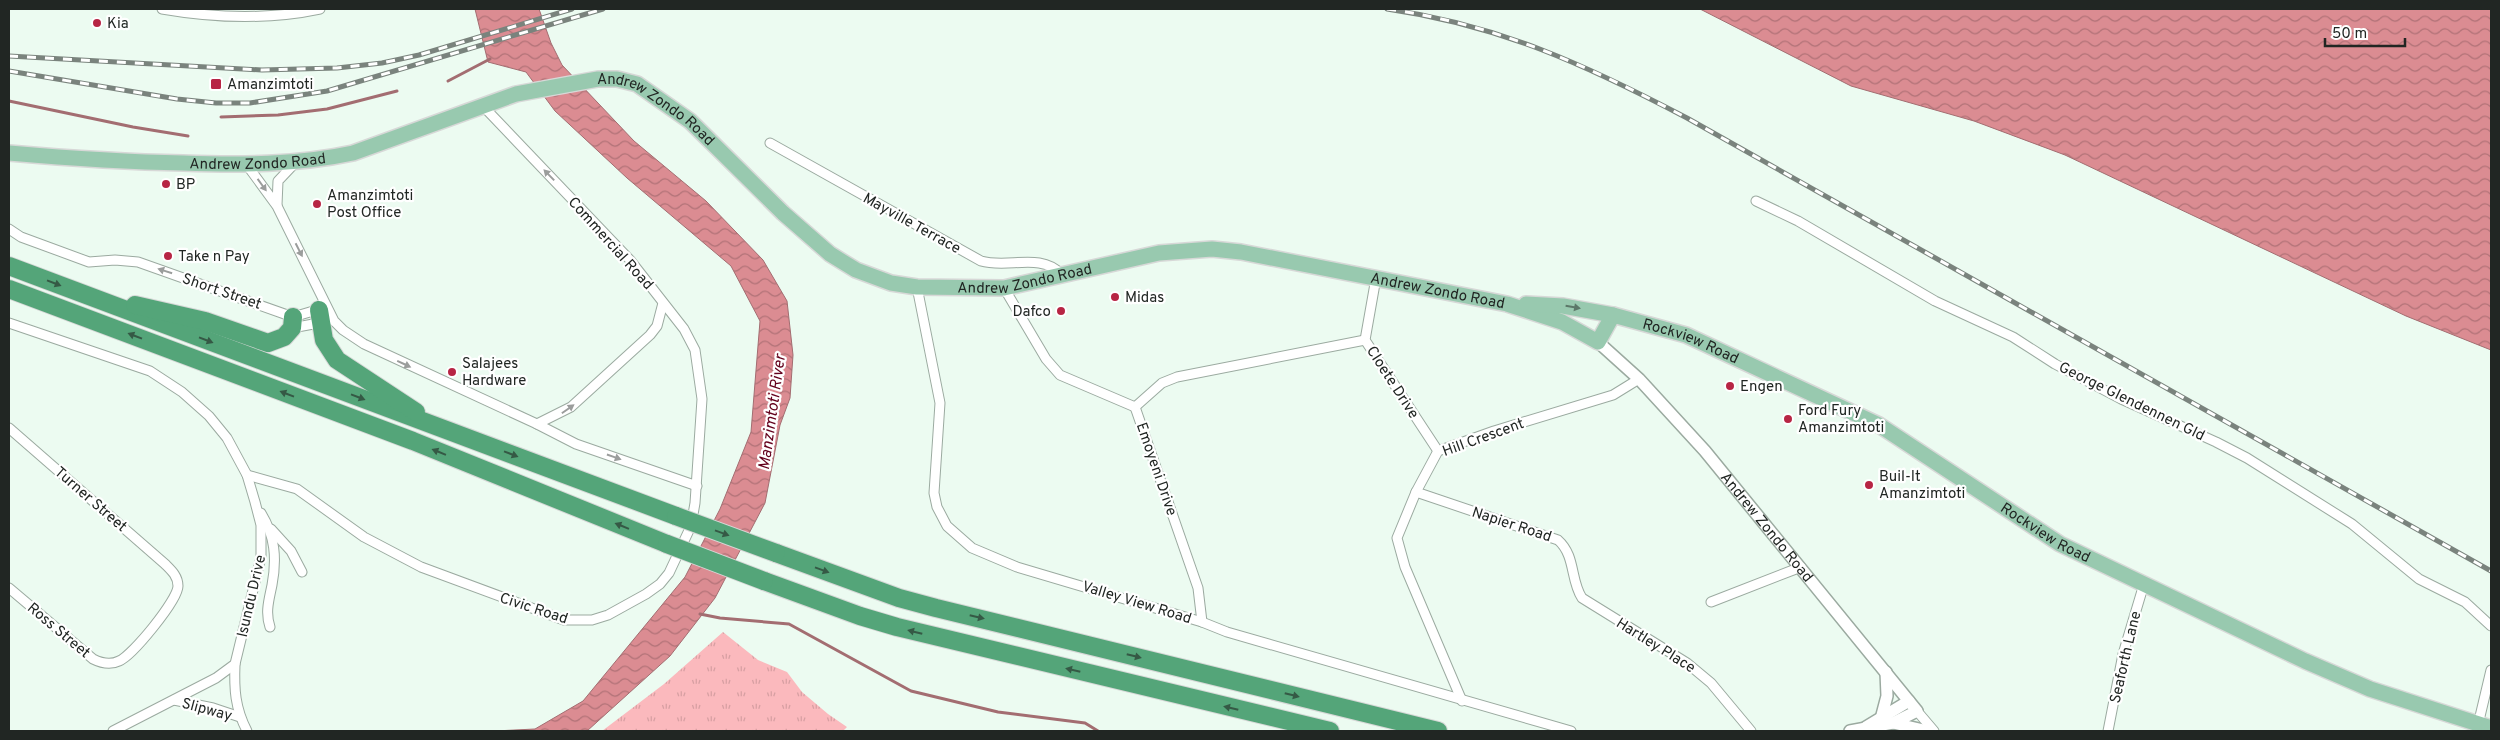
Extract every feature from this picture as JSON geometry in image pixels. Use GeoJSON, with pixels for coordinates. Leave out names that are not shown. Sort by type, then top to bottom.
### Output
{"type":"FeatureCollection","features":[{"type":"Feature","properties":{"kind":"highway"},"geometry":{"type":"LineString","coordinates":[[9,266],[676,516],[918,603],[1438,731]]}},
{"type":"Feature","properties":{"kind":"highway"},"geometry":{"type":"LineString","coordinates":[[9,289],[413,441],[816,602],[897,628],[1330,731]]}},
{"type":"Feature","properties":{"kind":"highway"},"geometry":{"type":"LineString","coordinates":[[112,305],[136,305],[177,313],[218,324],[253,339],[268,343],[284,338],[292,323]]}},
{"type":"Feature","properties":{"kind":"highway"},"geometry":{"type":"LineString","coordinates":[[325,314],[327,347],[337,360],[408,406],[432,425]]}},
{"type":"Feature","properties":{"kind":"main road","name":"Andrew Zondo Road"},"geometry":{"type":"LineString","coordinates":[[9,154],[127,162],[247,165],[296,162],[353,153],[516,94],[598,79],[617,79],[631,82],[673,108],[711,140],[783,213],[836,258],[880,280],[917,287],[1004,288],[1159,253],[1212,249],[1241,252],[1507,304],[1562,322],[1598,342]]}},
{"type":"Feature","properties":{"kind":"main road","name":"Rockview Road"},"geometry":{"type":"LineString","coordinates":[[1507,304],[1564,306],[1613,315],[1686,335],[1866,418],[1908,442],[2060,544],[2305,661],[2370,689],[2482,728]]}},
{"type":"Feature","properties":{"kind":"main road"},"geometry":{"type":"LineString","coordinates":[[1598,342],[1613,315]]}},
{"type":"Feature","properties":{"kind":"street"},"geometry":{"type":"LineString","coordinates":[[162,9],[204,15],[254,17],[320,9]]}},
{"type":"Feature","properties":{"kind":"street","name":"Commercial Road"},"geometry":{"type":"LineString","coordinates":[[482,105],[613,240],[663,302],[657,326],[650,334],[571,407],[537,424]]}},
{"type":"Feature","properties":{"kind":"street","name":"Mayville Terrace"},"geometry":{"type":"LineString","coordinates":[[770,143],[981,261],[997,264],[1047,263],[1061,274]]}},
{"type":"Feature","properties":{"kind":"street"},"geometry":{"type":"LineString","coordinates":[[276,206],[278,181],[296,162]]}},
{"type":"Feature","properties":{"kind":"street"},"geometry":{"type":"LineString","coordinates":[[247,165],[276,206],[325,314],[343,330],[364,344],[576,444],[697,486]]}},
{"type":"Feature","properties":{"kind":"street","name":"George Glendennen Gld"},"geometry":{"type":"LineString","coordinates":[[1756,201],[1798,221],[1935,301],[2013,337],[2055,364],[2121,399],[2247,458],[2352,524],[2412,573],[2465,602],[2491,626]]}},
{"type":"Feature","properties":{"kind":"street","name":"Short Street"},"geometry":{"type":"LineString","coordinates":[[9,229],[21,237],[89,262],[115,260],[138,262],[270,307],[292,323]]}},
{"type":"Feature","properties":{"kind":"street","name":"Cloete Drive"},"geometry":{"type":"LineString","coordinates":[[1376,278],[1365,340],[1438,451]]}},
{"type":"Feature","properties":{"kind":"street","name":"Valley View Road"},"geometry":{"type":"LineString","coordinates":[[917,287],[940,403],[934,493],[937,507],[947,526],[972,548],[1017,567],[1202,622],[1226,632],[1571,731]]}},
{"type":"Feature","properties":{"kind":"street"},"geometry":{"type":"LineString","coordinates":[[1004,288],[1054,370],[1067,378],[1135,407]]}},
{"type":"Feature","properties":{"kind":"street","name":"Civic Road"},"geometry":{"type":"LineString","coordinates":[[246,475],[297,489],[364,537],[421,567],[551,616],[579,621],[592,620],[608,615],[660,584],[676,562],[691,526],[697,486],[702,400],[698,362],[691,339],[663,302]]}},
{"type":"Feature","properties":{"kind":"street"},"geometry":{"type":"LineString","coordinates":[[292,323],[325,314]]}},
{"type":"Feature","properties":{"kind":"street","name":"Isundu Drive"},"geometry":{"type":"LineString","coordinates":[[9,322],[160,377],[182,392],[219,427],[246,475],[256,507],[262,542],[260,568],[235,664],[234,696],[240,717],[248,731]]}},
{"type":"Feature","properties":{"kind":"street","name":"Emoyeni Drive"},"geometry":{"type":"LineString","coordinates":[[1202,622],[1198,588],[1135,407],[1162,383],[1177,377],[1365,340]]}},
{"type":"Feature","properties":{"kind":"street","name":"Andrew Zondo Road"},"geometry":{"type":"LineString","coordinates":[[1598,342],[1639,379],[1705,451],[1802,567],[1934,731]]}},
{"type":"Feature","properties":{"kind":"street","name":"Hill Crescent"},"geometry":{"type":"LineString","coordinates":[[1462,700],[1398,545],[1399,531],[1416,492],[1438,451],[1494,431],[1613,395],[1639,379]]}},
{"type":"Feature","properties":{"kind":"street","name":"Turner Street"},"geometry":{"type":"LineString","coordinates":[[9,428],[172,571]]}},
{"type":"Feature","properties":{"kind":"street","name":"Napier Road"},"geometry":{"type":"LineString","coordinates":[[1416,492],[1558,540],[1564,545],[1571,558],[1579,593],[1596,608]]}},
{"type":"Feature","properties":{"kind":"street"},"geometry":{"type":"LineString","coordinates":[[256,507],[271,529],[291,551],[302,572]]}},
{"type":"Feature","properties":{"kind":"street"},"geometry":{"type":"LineString","coordinates":[[270,627],[267,618],[268,599],[274,570],[271,529]]}},
{"type":"Feature","properties":{"kind":"street"},"geometry":{"type":"LineString","coordinates":[[1712,602],[1802,567]]}},
{"type":"Feature","properties":{"kind":"street","name":"Ross Street"},"geometry":{"type":"LineString","coordinates":[[9,588],[93,659],[110,664],[116,663],[126,656],[171,604],[178,586],[172,571]]}},
{"type":"Feature","properties":{"kind":"street","name":"Seaforth Lane"},"geometry":{"type":"LineString","coordinates":[[2108,731],[2124,654],[2144,584]]}},
{"type":"Feature","properties":{"kind":"street","name":"Hartley Place"},"geometry":{"type":"LineString","coordinates":[[1596,608],[1687,663],[1711,683],[1751,731]]}},
{"type":"Feature","properties":{"kind":"street"},"geometry":{"type":"LineString","coordinates":[[113,731],[216,678],[235,664]]}},
{"type":"Feature","properties":{"kind":"street"},"geometry":{"type":"LineString","coordinates":[[2482,728],[2491,670]]}},
{"type":"Feature","properties":{"kind":"street"},"geometry":{"type":"LineString","coordinates":[[1882,715],[1887,696],[1886,672]]}},
{"type":"Feature","properties":{"kind":"street","name":"Slipway"},"geometry":{"type":"LineString","coordinates":[[174,700],[213,708],[240,717]]}},
{"type":"Feature","properties":{"kind":"street"},"geometry":{"type":"LineString","coordinates":[[1865,728],[1882,715],[1909,701]]}},
{"type":"Feature","properties":{"kind":"street"},"geometry":{"type":"LineString","coordinates":[[1850,731],[1893,723],[1917,711]]}},
{"type":"Feature","properties":{"kind":"street"},"geometry":{"type":"LineString","coordinates":[[1893,723],[1928,731]]}},
{"type":"Feature","properties":{"kind":"green space"},"geometry":{"type":"Polygon","coordinates":[[[723,632],[758,660],[787,672],[802,692],[847,727],[843,731],[602,731],[664,684],[723,632]]]}},
{"type":"Feature","properties":{"kind":"water","name":"Manzimtoti River"},"geometry":{"type":"Polygon","coordinates":[[[475,9],[539,9],[551,43],[562,65],[634,141],[706,201],[763,260],[787,301],[793,355],[790,398],[780,425],[765,503],[715,598],[670,656],[587,731],[495,731],[535,729],[583,701],[685,577],[720,509],[751,432],[760,321],[731,266],[627,178],[555,111],[526,72],[488,62],[475,9]]]}},
{"type":"Feature","properties":{"kind":"water"},"geometry":{"type":"Polygon","coordinates":[[[1700,9],[2491,9],[2491,350],[2406,316],[2065,155],[1974,121],[1851,86],[1700,9]]]}},
{"type":"Feature","properties":{"kind":"waterway"},"geometry":{"type":"LineString","coordinates":[[448,81],[490,59]]}},
{"type":"Feature","properties":{"kind":"waterway"},"geometry":{"type":"LineString","coordinates":[[221,117],[278,115],[327,109],[397,91]]}},
{"type":"Feature","properties":{"kind":"waterway"},"geometry":{"type":"LineString","coordinates":[[9,101],[133,127],[188,136]]}},
{"type":"Feature","properties":{"kind":"waterway"},"geometry":{"type":"LineString","coordinates":[[700,614],[720,618],[789,624],[911,691],[998,712],[1085,723],[1098,731]]}},
{"type":"Feature","properties":{"kind":"railway"},"geometry":{"type":"LineString","coordinates":[[9,56],[262,70],[337,68],[382,63],[419,55],[572,9]]}},
{"type":"Feature","properties":{"kind":"railway"},"geometry":{"type":"LineString","coordinates":[[9,71],[177,99],[216,103],[250,103],[327,91],[603,9]]}},
{"type":"Feature","properties":{"kind":"railway"},"geometry":{"type":"LineString","coordinates":[[1387,9],[1468,25],[1505,37],[1578,65],[1650,99],[1687,118],[2491,571]]}},
{"type":"Feature","properties":{"kind":"place","name":"Kia"},"geometry":{"type":"Point","coordinates":[97,23]}},
{"type":"Feature","properties":{"kind":"place","name":"Amanzimtoti"},"geometry":{"type":"Point","coordinates":[216,84]}},
{"type":"Feature","properties":{"kind":"place","name":"BP"},"geometry":{"type":"Point","coordinates":[166,184]}},
{"type":"Feature","properties":{"kind":"place","name":"Amanzimtoti Post Office"},"geometry":{"type":"Point","coordinates":[317,204]}},
{"type":"Feature","properties":{"kind":"place","name":"Take n Pay"},"geometry":{"type":"Point","coordinates":[168,256]}},
{"type":"Feature","properties":{"kind":"place","name":"Midas"},"geometry":{"type":"Point","coordinates":[1115,297]}},
{"type":"Feature","properties":{"kind":"place","name":"Dafco"},"geometry":{"type":"Point","coordinates":[1061,311]}},
{"type":"Feature","properties":{"kind":"place","name":"Salajees Hardware"},"geometry":{"type":"Point","coordinates":[452,372]}},
{"type":"Feature","properties":{"kind":"place","name":"Engen"},"geometry":{"type":"Point","coordinates":[1730,386]}},
{"type":"Feature","properties":{"kind":"place","name":"Ford Fury Amanzimtoti"},"geometry":{"type":"Point","coordinates":[1788,419]}},
{"type":"Feature","properties":{"kind":"place","name":"Buil-It Amanzimtoti"},"geometry":{"type":"Point","coordinates":[1869,485]}}]}
